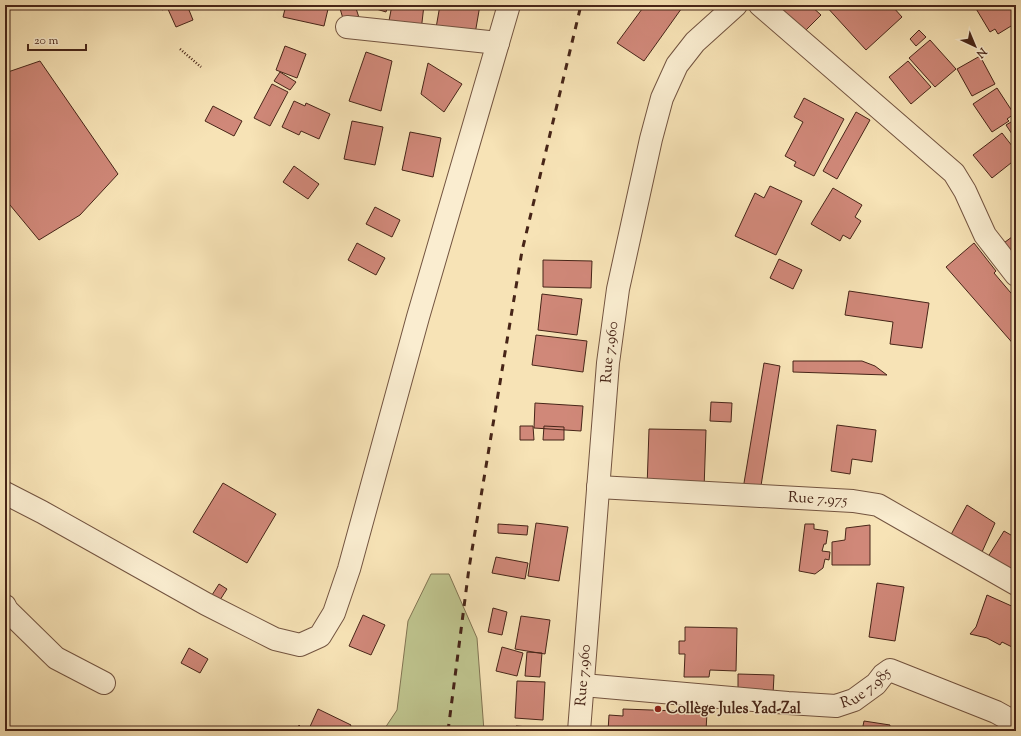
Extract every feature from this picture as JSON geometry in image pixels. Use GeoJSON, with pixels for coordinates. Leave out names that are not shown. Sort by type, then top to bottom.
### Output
{"type":"FeatureCollection","features":[{"type":"Feature","properties":{"kind":"street"},"geometry":{"type":"LineString","coordinates":[[5,493],[42,512],[206,604],[275,638],[300,645],[320,636],[334,613],[348,569],[418,318],[509,5]]}},
{"type":"Feature","properties":{"kind":"street","name":"Rue 7.960"},"geometry":{"type":"LineString","coordinates":[[579,731],[608,363],[618,289],[651,139],[662,98],[677,65],[695,42],[736,5]]}},
{"type":"Feature","properties":{"kind":"street"},"geometry":{"type":"LineString","coordinates":[[760,5],[954,174],[965,191],[985,235],[1016,275]]}},
{"type":"Feature","properties":{"kind":"street"},"geometry":{"type":"LineString","coordinates":[[347,27],[498,43]]}},
{"type":"Feature","properties":{"kind":"street","name":"Rue 7.975"},"geometry":{"type":"LineString","coordinates":[[598,487],[853,501],[878,505],[1016,584]]}},
{"type":"Feature","properties":{"kind":"street"},"geometry":{"type":"LineString","coordinates":[[5,606],[7,610],[56,658],[104,683]]}},
{"type":"Feature","properties":{"kind":"street","name":"Rue 7.985"},"geometry":{"type":"LineString","coordinates":[[583,685],[836,706],[854,700],[876,684],[883,675],[890,670],[996,712],[1016,723]]}},
{"type":"Feature","properties":{"kind":"path"},"geometry":{"type":"LineString","coordinates":[[180,49],[201,67]]}},
{"type":"Feature","properties":{"kind":"green space"},"geometry":{"type":"Polygon","coordinates":[[[431,574],[449,574],[477,638],[484,731],[383,731],[397,710],[408,621],[431,574]]]}},
{"type":"Feature","properties":{"kind":"building"},"geometry":{"type":"Polygon","coordinates":[[[160,5],[187,5],[193,20],[176,27],[167,7],[162,10],[160,5]]]}},
{"type":"Feature","properties":{"kind":"building"},"geometry":{"type":"Polygon","coordinates":[[[286,5],[329,5],[324,26],[283,17],[286,5]]]}},
{"type":"Feature","properties":{"kind":"building"},"geometry":{"type":"Polygon","coordinates":[[[339,5],[355,5],[361,24],[346,29],[339,5]]]}},
{"type":"Feature","properties":{"kind":"building"},"geometry":{"type":"Polygon","coordinates":[[[374,5],[388,5],[386,12],[373,8],[374,5]]]}},
{"type":"Feature","properties":{"kind":"building"},"geometry":{"type":"Polygon","coordinates":[[[392,5],[424,5],[421,31],[388,26],[392,5]]]}},
{"type":"Feature","properties":{"kind":"building"},"geometry":{"type":"Polygon","coordinates":[[[440,5],[480,5],[475,34],[436,28],[440,5]]]}},
{"type":"Feature","properties":{"kind":"building"},"geometry":{"type":"Polygon","coordinates":[[[645,5],[684,5],[644,61],[617,43],[645,5]]]}},
{"type":"Feature","properties":{"kind":"building"},"geometry":{"type":"Polygon","coordinates":[[[782,5],[810,5],[821,15],[804,32],[779,8],[782,5]]]}},
{"type":"Feature","properties":{"kind":"building"},"geometry":{"type":"Polygon","coordinates":[[[825,5],[894,5],[893,7],[902,17],[866,50],[825,5]]]}},
{"type":"Feature","properties":{"kind":"building"},"geometry":{"type":"Polygon","coordinates":[[[979,5],[1016,5],[1016,23],[998,34],[995,29],[990,32],[975,7],[979,5]]]}},
{"type":"Feature","properties":{"kind":"building"},"geometry":{"type":"Polygon","coordinates":[[[919,30],[926,37],[916,46],[910,39],[919,30]]]}},
{"type":"Feature","properties":{"kind":"building"},"geometry":{"type":"Polygon","coordinates":[[[930,40],[956,69],[935,87],[909,58],[930,40]]]}},
{"type":"Feature","properties":{"kind":"building"},"geometry":{"type":"Polygon","coordinates":[[[285,46],[306,54],[297,78],[276,70],[285,46]]]}},
{"type":"Feature","properties":{"kind":"building"},"geometry":{"type":"Polygon","coordinates":[[[366,52],[392,61],[381,111],[349,101],[366,52]]]}},
{"type":"Feature","properties":{"kind":"building"},"geometry":{"type":"Polygon","coordinates":[[[980,56],[995,84],[972,96],[957,69],[980,56]]]}},
{"type":"Feature","properties":{"kind":"building"},"geometry":{"type":"Polygon","coordinates":[[[40,61],[118,174],[80,215],[39,240],[5,199],[5,73],[40,61]]]}},
{"type":"Feature","properties":{"kind":"building"},"geometry":{"type":"Polygon","coordinates":[[[908,61],[931,87],[911,104],[889,77],[908,61]]]}},
{"type":"Feature","properties":{"kind":"building"},"geometry":{"type":"Polygon","coordinates":[[[428,63],[462,84],[444,112],[421,94],[428,63]]]}},
{"type":"Feature","properties":{"kind":"building"},"geometry":{"type":"Polygon","coordinates":[[[280,72],[296,82],[290,90],[274,81],[280,72]]]}},
{"type":"Feature","properties":{"kind":"building"},"geometry":{"type":"Polygon","coordinates":[[[272,84],[288,92],[270,126],[254,118],[272,84]]]}},
{"type":"Feature","properties":{"kind":"building"},"geometry":{"type":"Polygon","coordinates":[[[997,88],[1014,114],[1007,119],[1009,121],[992,132],[973,104],[997,88]]]}},
{"type":"Feature","properties":{"kind":"building"},"geometry":{"type":"Polygon","coordinates":[[[804,98],[844,119],[814,176],[794,166],[796,162],[785,156],[803,122],[794,117],[804,98]]]}},
{"type":"Feature","properties":{"kind":"building"},"geometry":{"type":"Polygon","coordinates":[[[294,101],[305,106],[306,103],[330,114],[319,139],[301,131],[299,135],[282,127],[294,101]]]}},
{"type":"Feature","properties":{"kind":"building"},"geometry":{"type":"Polygon","coordinates":[[[1016,103],[1016,114],[1011,107],[1016,103]]]}},
{"type":"Feature","properties":{"kind":"building"},"geometry":{"type":"Polygon","coordinates":[[[213,106],[242,121],[234,136],[205,121],[213,106]]]}},
{"type":"Feature","properties":{"kind":"building"},"geometry":{"type":"Polygon","coordinates":[[[856,112],[870,120],[837,179],[823,171],[856,112]]]}},
{"type":"Feature","properties":{"kind":"building"},"geometry":{"type":"Polygon","coordinates":[[[1016,119],[1016,140],[1006,125],[1016,119]]]}},
{"type":"Feature","properties":{"kind":"building"},"geometry":{"type":"Polygon","coordinates":[[[352,121],[383,127],[375,165],[344,159],[352,121]]]}},
{"type":"Feature","properties":{"kind":"building"},"geometry":{"type":"Polygon","coordinates":[[[410,132],[441,138],[433,177],[402,170],[410,132]]]}},
{"type":"Feature","properties":{"kind":"building"},"geometry":{"type":"Polygon","coordinates":[[[1002,133],[1016,151],[1016,159],[992,178],[973,155],[1002,133]]]}},
{"type":"Feature","properties":{"kind":"building"},"geometry":{"type":"Polygon","coordinates":[[[294,166],[319,184],[308,199],[283,182],[294,166]]]}},
{"type":"Feature","properties":{"kind":"building"},"geometry":{"type":"Polygon","coordinates":[[[770,186],[802,201],[776,255],[735,236],[755,193],[764,198],[770,186]]]}},
{"type":"Feature","properties":{"kind":"building"},"geometry":{"type":"Polygon","coordinates":[[[833,188],[862,205],[855,217],[861,221],[850,239],[843,235],[840,241],[811,224],[833,188]]]}},
{"type":"Feature","properties":{"kind":"building"},"geometry":{"type":"Polygon","coordinates":[[[375,207],[400,220],[392,237],[366,224],[375,207]]]}},
{"type":"Feature","properties":{"kind":"building"},"geometry":{"type":"Polygon","coordinates":[[[1016,234],[1016,265],[1001,245],[1016,234]]]}},
{"type":"Feature","properties":{"kind":"building"},"geometry":{"type":"Polygon","coordinates":[[[357,243],[385,258],[376,275],[348,260],[357,243]]]}},
{"type":"Feature","properties":{"kind":"building"},"geometry":{"type":"Polygon","coordinates":[[[974,243],[996,271],[994,273],[1016,299],[1016,347],[946,267],[974,243]]]}},
{"type":"Feature","properties":{"kind":"building"},"geometry":{"type":"Polygon","coordinates":[[[779,259],[802,270],[793,289],[770,278],[779,259]]]}},
{"type":"Feature","properties":{"kind":"building"},"geometry":{"type":"Polygon","coordinates":[[[543,260],[592,261],[591,288],[543,287],[543,260]]]}},
{"type":"Feature","properties":{"kind":"building"},"geometry":{"type":"Polygon","coordinates":[[[849,291],[929,303],[922,348],[890,344],[893,322],[845,315],[849,291]]]}},
{"type":"Feature","properties":{"kind":"building"},"geometry":{"type":"Polygon","coordinates":[[[542,294],[582,299],[577,335],[538,330],[542,294]]]}},
{"type":"Feature","properties":{"kind":"building"},"geometry":{"type":"Polygon","coordinates":[[[536,335],[587,341],[583,372],[532,365],[536,335]]]}},
{"type":"Feature","properties":{"kind":"building"},"geometry":{"type":"Polygon","coordinates":[[[793,361],[862,361],[875,366],[887,375],[793,372],[793,361]]]}},
{"type":"Feature","properties":{"kind":"building"},"geometry":{"type":"Polygon","coordinates":[[[764,363],[780,366],[760,492],[743,489],[764,363]]]}},
{"type":"Feature","properties":{"kind":"building"},"geometry":{"type":"Polygon","coordinates":[[[711,402],[732,403],[731,422],[710,421],[711,402]]]}},
{"type":"Feature","properties":{"kind":"building"},"geometry":{"type":"Polygon","coordinates":[[[535,403],[583,406],[581,431],[534,428],[535,403]]]}},
{"type":"Feature","properties":{"kind":"building"},"geometry":{"type":"Polygon","coordinates":[[[837,425],[876,430],[872,462],[852,459],[850,474],[831,471],[837,425]]]}},
{"type":"Feature","properties":{"kind":"building"},"geometry":{"type":"Polygon","coordinates":[[[520,426],[533,426],[534,440],[520,440],[520,426]]]}},
{"type":"Feature","properties":{"kind":"building"},"geometry":{"type":"Polygon","coordinates":[[[544,426],[564,427],[564,440],[543,440],[544,426]]]}},
{"type":"Feature","properties":{"kind":"building"},"geometry":{"type":"Polygon","coordinates":[[[649,429],[706,430],[704,490],[647,488],[649,429]]]}},
{"type":"Feature","properties":{"kind":"building"},"geometry":{"type":"Polygon","coordinates":[[[223,483],[276,514],[247,563],[193,532],[223,483]]]}},
{"type":"Feature","properties":{"kind":"building"},"geometry":{"type":"Polygon","coordinates":[[[967,505],[995,523],[978,561],[947,542],[967,505]]]}},
{"type":"Feature","properties":{"kind":"building"},"geometry":{"type":"Polygon","coordinates":[[[536,523],[568,527],[559,581],[528,576],[536,523]]]}},
{"type":"Feature","properties":{"kind":"building"},"geometry":{"type":"Polygon","coordinates":[[[498,524],[528,526],[527,535],[498,533],[498,524]]]}},
{"type":"Feature","properties":{"kind":"building"},"geometry":{"type":"Polygon","coordinates":[[[805,524],[814,524],[814,529],[828,531],[826,544],[824,544],[822,551],[830,552],[829,560],[825,559],[823,568],[815,574],[799,571],[805,524]]]}},
{"type":"Feature","properties":{"kind":"building"},"geometry":{"type":"Polygon","coordinates":[[[870,525],[870,565],[832,565],[832,542],[845,540],[846,528],[870,525]]]}},
{"type":"Feature","properties":{"kind":"building"},"geometry":{"type":"Polygon","coordinates":[[[1004,531],[1016,538],[1016,577],[986,560],[1004,531]]]}},
{"type":"Feature","properties":{"kind":"building"},"geometry":{"type":"Polygon","coordinates":[[[496,557],[528,563],[525,579],[492,573],[496,557]]]}},
{"type":"Feature","properties":{"kind":"building"},"geometry":{"type":"Polygon","coordinates":[[[877,583],[904,587],[895,641],[869,637],[877,583]]]}},
{"type":"Feature","properties":{"kind":"building"},"geometry":{"type":"Polygon","coordinates":[[[219,584],[227,589],[220,600],[212,595],[219,584]]]}},
{"type":"Feature","properties":{"kind":"building"},"geometry":{"type":"Polygon","coordinates":[[[987,595],[1016,608],[1016,649],[1002,642],[1000,645],[987,638],[970,634],[976,627],[987,595]]]}},
{"type":"Feature","properties":{"kind":"building"},"geometry":{"type":"Polygon","coordinates":[[[493,608],[507,612],[502,635],[488,632],[493,608]]]}},
{"type":"Feature","properties":{"kind":"building"},"geometry":{"type":"Polygon","coordinates":[[[363,615],[385,625],[371,655],[349,646],[363,615]]]}},
{"type":"Feature","properties":{"kind":"building"},"geometry":{"type":"Polygon","coordinates":[[[521,616],[550,620],[545,654],[515,649],[521,616]]]}},
{"type":"Feature","properties":{"kind":"building"},"geometry":{"type":"Polygon","coordinates":[[[685,627],[737,628],[736,671],[710,670],[709,677],[684,677],[685,654],[679,654],[679,641],[685,641],[685,627]]]}},
{"type":"Feature","properties":{"kind":"building"},"geometry":{"type":"Polygon","coordinates":[[[502,647],[523,653],[517,676],[496,671],[502,647]]]}},
{"type":"Feature","properties":{"kind":"building"},"geometry":{"type":"Polygon","coordinates":[[[189,648],[208,659],[200,673],[181,663],[189,648]]]}},
{"type":"Feature","properties":{"kind":"building"},"geometry":{"type":"Polygon","coordinates":[[[527,652],[542,653],[540,677],[525,676],[527,652]]]}},
{"type":"Feature","properties":{"kind":"building"},"geometry":{"type":"Polygon","coordinates":[[[738,674],[774,675],[773,695],[738,694],[738,674]]]}},
{"type":"Feature","properties":{"kind":"building"},"geometry":{"type":"Polygon","coordinates":[[[517,681],[545,682],[543,720],[515,718],[517,681]]]}},
{"type":"Feature","properties":{"kind":"building"},"geometry":{"type":"Polygon","coordinates":[[[318,709],[351,725],[348,731],[308,731],[318,709]]]}},
{"type":"Feature","properties":{"kind":"building"},"geometry":{"type":"Polygon","coordinates":[[[623,709],[707,712],[706,731],[608,731],[609,715],[623,716],[623,709]]]}},
{"type":"Feature","properties":{"kind":"building"},"geometry":{"type":"Polygon","coordinates":[[[864,721],[890,725],[889,731],[862,731],[864,721]]]}},
{"type":"Feature","properties":{"kind":"building"},"geometry":{"type":"Polygon","coordinates":[[[299,725],[305,731],[296,731],[299,725]]]}},
{"type":"Feature","properties":{"kind":"building"},"geometry":{"type":"Polygon","coordinates":[[[516,726],[542,728],[542,731],[515,731],[516,726]]]}},
{"type":"Feature","properties":{"kind":"railway"},"geometry":{"type":"LineString","coordinates":[[448,731],[469,568],[522,251],[581,5]]}},
{"type":"Feature","properties":{"kind":"place","name":"Collège Jules Yad-Zal"},"geometry":{"type":"Point","coordinates":[658,709]}}]}
